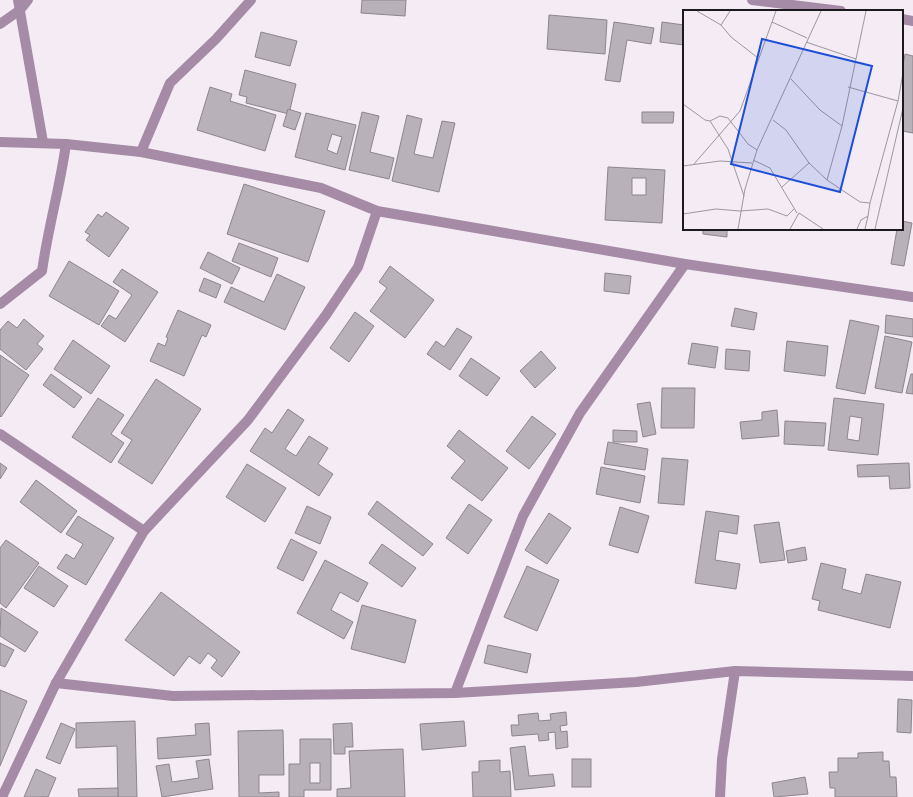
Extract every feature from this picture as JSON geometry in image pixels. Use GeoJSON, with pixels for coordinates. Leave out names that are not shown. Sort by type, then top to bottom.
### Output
{"type":"FeatureCollection","features":[{"type":"Feature","properties":{"kind":"street"},"geometry":{"type":"LineString","coordinates":[[0,24],[19,5],[28,0]]}},
{"type":"Feature","properties":{"kind":"street"},"geometry":{"type":"LineString","coordinates":[[141,152],[170,83],[216,39],[251,0]]}},
{"type":"Feature","properties":{"kind":"street"},"geometry":{"type":"LineString","coordinates":[[752,0],[775,1],[834,10]]}},
{"type":"Feature","properties":{"kind":"street"},"geometry":{"type":"LineString","coordinates":[[19,5],[43,142]]}},
{"type":"Feature","properties":{"kind":"street"},"geometry":{"type":"LineString","coordinates":[[903,19],[913,21]]}},
{"type":"Feature","properties":{"kind":"street"},"geometry":{"type":"LineString","coordinates":[[0,142],[43,142],[141,152],[322,188],[377,210],[686,264],[913,297]]}},
{"type":"Feature","properties":{"kind":"street"},"geometry":{"type":"LineString","coordinates":[[0,304],[42,271],[47,239],[62,175],[66,144]]}},
{"type":"Feature","properties":{"kind":"street"},"geometry":{"type":"LineString","coordinates":[[2,797],[56,683],[144,531],[248,420],[326,315],[358,267],[377,210]]}},
{"type":"Feature","properties":{"kind":"street"},"geometry":{"type":"LineString","coordinates":[[455,694],[523,516],[580,413],[686,264]]}},
{"type":"Feature","properties":{"kind":"street"},"geometry":{"type":"LineString","coordinates":[[0,434],[144,531]]}},
{"type":"Feature","properties":{"kind":"street"},"geometry":{"type":"LineString","coordinates":[[56,683],[173,696],[455,694],[636,682],[735,671],[913,676]]}},
{"type":"Feature","properties":{"kind":"street"},"geometry":{"type":"LineString","coordinates":[[720,797],[722,759],[735,671]]}},
{"type":"Feature","properties":{"kind":"building"},"geometry":{"type":"Polygon","coordinates":[[[362,0],[406,0],[405,16],[361,13],[362,0]]]}},
{"type":"Feature","properties":{"kind":"building"},"geometry":{"type":"Polygon","coordinates":[[[549,15],[607,20],[605,54],[547,49],[549,15]]]}},
{"type":"Feature","properties":{"kind":"building"},"geometry":{"type":"Polygon","coordinates":[[[614,22],[654,28],[651,44],[627,40],[620,82],[605,80],[614,22]]]}},
{"type":"Feature","properties":{"kind":"building"},"geometry":{"type":"Polygon","coordinates":[[[662,22],[683,25],[683,45],[660,42],[662,22]]]}},
{"type":"Feature","properties":{"kind":"building"},"geometry":{"type":"Polygon","coordinates":[[[261,32],[297,41],[290,66],[255,57],[261,32]]]}},
{"type":"Feature","properties":{"kind":"building"},"geometry":{"type":"Polygon","coordinates":[[[905,54],[913,56],[913,133],[903,131],[903,65],[905,54]]]}},
{"type":"Feature","properties":{"kind":"building"},"geometry":{"type":"Polygon","coordinates":[[[245,70],[296,84],[289,114],[246,103],[247,97],[239,95],[245,70]]]}},
{"type":"Feature","properties":{"kind":"building"},"geometry":{"type":"Polygon","coordinates":[[[210,87],[232,94],[230,101],[276,115],[265,151],[197,130],[210,87]]]}},
{"type":"Feature","properties":{"kind":"building"},"geometry":{"type":"Polygon","coordinates":[[[288,109],[301,113],[295,130],[283,126],[288,109]]]}},
{"type":"Feature","properties":{"kind":"building"},"geometry":{"type":"Polygon","coordinates":[[[362,112],[379,116],[370,152],[394,158],[389,179],[349,170],[362,112]]]}},
{"type":"Feature","properties":{"kind":"building"},"geometry":{"type":"Polygon","coordinates":[[[642,112],[674,112],[673,123],[642,123],[642,112]]]}},
{"type":"Feature","properties":{"kind":"building"},"geometry":{"type":"Polygon","coordinates":[[[306,113],[356,125],[345,170],[295,157],[306,113]],[[332,134],[327,150],[337,154],[342,137],[332,134]]]}},
{"type":"Feature","properties":{"kind":"building"},"geometry":{"type":"Polygon","coordinates":[[[407,115],[422,119],[414,154],[433,158],[442,121],[455,123],[439,192],[392,181],[407,115]]]}},
{"type":"Feature","properties":{"kind":"building"},"geometry":{"type":"Polygon","coordinates":[[[608,167],[665,170],[662,223],[605,220],[608,167]],[[632,178],[632,195],[646,195],[646,178],[632,178]]]}},
{"type":"Feature","properties":{"kind":"building"},"geometry":{"type":"Polygon","coordinates":[[[244,184],[325,211],[308,262],[227,234],[244,184]]]}},
{"type":"Feature","properties":{"kind":"building"},"geometry":{"type":"Polygon","coordinates":[[[106,212],[129,228],[109,257],[86,240],[90,235],[85,232],[98,214],[102,217],[106,212]]]}},
{"type":"Feature","properties":{"kind":"building"},"geometry":{"type":"Polygon","coordinates":[[[903,221],[912,223],[904,266],[891,264],[897,230],[903,230],[903,221]]]}},
{"type":"Feature","properties":{"kind":"building"},"geometry":{"type":"Polygon","coordinates":[[[703,230],[727,230],[727,237],[703,234],[703,230]]]}},
{"type":"Feature","properties":{"kind":"building"},"geometry":{"type":"Polygon","coordinates":[[[239,243],[278,258],[271,277],[232,261],[239,243]]]}},
{"type":"Feature","properties":{"kind":"building"},"geometry":{"type":"Polygon","coordinates":[[[208,252],[240,268],[232,284],[200,268],[208,252]]]}},
{"type":"Feature","properties":{"kind":"building"},"geometry":{"type":"Polygon","coordinates":[[[69,261],[119,291],[99,325],[49,296],[69,261]]]}},
{"type":"Feature","properties":{"kind":"building"},"geometry":{"type":"Polygon","coordinates":[[[390,266],[434,300],[405,338],[370,311],[387,288],[379,282],[390,266]]]}},
{"type":"Feature","properties":{"kind":"building"},"geometry":{"type":"Polygon","coordinates":[[[122,269],[158,292],[125,342],[101,326],[109,315],[116,319],[132,295],[113,282],[122,269]]]}},
{"type":"Feature","properties":{"kind":"building"},"geometry":{"type":"Polygon","coordinates":[[[605,273],[631,276],[629,294],[604,291],[605,273]]]}},
{"type":"Feature","properties":{"kind":"building"},"geometry":{"type":"Polygon","coordinates":[[[277,274],[305,287],[285,330],[224,302],[231,287],[264,302],[277,274]]]}},
{"type":"Feature","properties":{"kind":"building"},"geometry":{"type":"Polygon","coordinates":[[[204,278],[221,285],[216,298],[199,291],[204,278]]]}},
{"type":"Feature","properties":{"kind":"building"},"geometry":{"type":"Polygon","coordinates":[[[735,308],[757,313],[754,330],[731,326],[735,308]]]}},
{"type":"Feature","properties":{"kind":"building"},"geometry":{"type":"Polygon","coordinates":[[[178,310],[211,325],[206,337],[202,335],[184,376],[150,361],[158,343],[165,346],[168,338],[166,337],[178,310]]]}},
{"type":"Feature","properties":{"kind":"building"},"geometry":{"type":"Polygon","coordinates":[[[355,312],[374,326],[349,362],[330,348],[355,312]]]}},
{"type":"Feature","properties":{"kind":"building"},"geometry":{"type":"Polygon","coordinates":[[[886,315],[913,319],[913,337],[885,333],[886,315]]]}},
{"type":"Feature","properties":{"kind":"building"},"geometry":{"type":"Polygon","coordinates":[[[24,319],[44,336],[37,344],[43,349],[26,370],[0,349],[0,330],[8,321],[17,328],[24,319]]]}},
{"type":"Feature","properties":{"kind":"building"},"geometry":{"type":"Polygon","coordinates":[[[850,320],[879,326],[865,394],[836,388],[850,320]]]}},
{"type":"Feature","properties":{"kind":"building"},"geometry":{"type":"Polygon","coordinates":[[[457,328],[472,337],[450,370],[427,354],[436,341],[444,347],[457,328]]]}},
{"type":"Feature","properties":{"kind":"building"},"geometry":{"type":"Polygon","coordinates":[[[885,336],[912,342],[902,393],[875,388],[885,336]]]}},
{"type":"Feature","properties":{"kind":"building"},"geometry":{"type":"Polygon","coordinates":[[[73,340],[110,366],[91,394],[54,369],[73,340]]]}},
{"type":"Feature","properties":{"kind":"building"},"geometry":{"type":"Polygon","coordinates":[[[787,341],[828,346],[825,376],[784,371],[787,341]]]}},
{"type":"Feature","properties":{"kind":"building"},"geometry":{"type":"Polygon","coordinates":[[[692,343],[718,347],[715,368],[688,364],[692,343]]]}},
{"type":"Feature","properties":{"kind":"building"},"geometry":{"type":"Polygon","coordinates":[[[726,349],[750,351],[749,371],[725,369],[726,349]]]}},
{"type":"Feature","properties":{"kind":"building"},"geometry":{"type":"Polygon","coordinates":[[[541,351],[556,368],[535,388],[520,371],[541,351]]]}},
{"type":"Feature","properties":{"kind":"building"},"geometry":{"type":"Polygon","coordinates":[[[0,355],[29,375],[1,417],[0,416],[0,355]]]}},
{"type":"Feature","properties":{"kind":"building"},"geometry":{"type":"Polygon","coordinates":[[[471,358],[500,378],[487,396],[459,376],[471,358]]]}},
{"type":"Feature","properties":{"kind":"building"},"geometry":{"type":"Polygon","coordinates":[[[51,374],[82,397],[74,408],[43,385],[51,374]]]}},
{"type":"Feature","properties":{"kind":"building"},"geometry":{"type":"Polygon","coordinates":[[[911,374],[913,374],[913,394],[906,393],[911,374]]]}},
{"type":"Feature","properties":{"kind":"building"},"geometry":{"type":"Polygon","coordinates":[[[156,379],[201,409],[152,484],[118,462],[132,440],[121,433],[156,379]]]}},
{"type":"Feature","properties":{"kind":"building"},"geometry":{"type":"Polygon","coordinates":[[[662,388],[695,388],[694,428],[661,428],[662,388]]]}},
{"type":"Feature","properties":{"kind":"building"},"geometry":{"type":"Polygon","coordinates":[[[98,398],[124,415],[111,434],[124,443],[111,463],[72,437],[98,398]]]}},
{"type":"Feature","properties":{"kind":"building"},"geometry":{"type":"Polygon","coordinates":[[[834,398],[884,404],[878,455],[828,450],[834,398]],[[850,416],[847,439],[859,441],[862,418],[850,416]]]}},
{"type":"Feature","properties":{"kind":"building"},"geometry":{"type":"Polygon","coordinates":[[[650,402],[656,434],[643,437],[637,404],[650,402]]]}},
{"type":"Feature","properties":{"kind":"building"},"geometry":{"type":"Polygon","coordinates":[[[288,409],[304,420],[285,449],[296,456],[309,436],[328,448],[318,464],[333,474],[319,496],[250,451],[265,428],[272,433],[288,409]]]}},
{"type":"Feature","properties":{"kind":"building"},"geometry":{"type":"Polygon","coordinates":[[[777,410],[779,436],[742,439],[740,422],[762,420],[762,412],[777,410]]]}},
{"type":"Feature","properties":{"kind":"building"},"geometry":{"type":"Polygon","coordinates":[[[532,416],[556,434],[529,469],[506,451],[532,416]]]}},
{"type":"Feature","properties":{"kind":"building"},"geometry":{"type":"Polygon","coordinates":[[[785,421],[826,423],[824,446],[784,444],[785,421]]]}},
{"type":"Feature","properties":{"kind":"building"},"geometry":{"type":"Polygon","coordinates":[[[459,430],[508,468],[482,501],[451,478],[465,461],[447,446],[459,430]]]}},
{"type":"Feature","properties":{"kind":"building"},"geometry":{"type":"Polygon","coordinates":[[[613,430],[637,431],[637,442],[613,442],[613,430]]]}},
{"type":"Feature","properties":{"kind":"building"},"geometry":{"type":"Polygon","coordinates":[[[608,442],[648,449],[645,470],[604,464],[608,442]]]}},
{"type":"Feature","properties":{"kind":"building"},"geometry":{"type":"Polygon","coordinates":[[[662,458],[688,460],[684,505],[658,503],[662,458]]]}},
{"type":"Feature","properties":{"kind":"building"},"geometry":{"type":"Polygon","coordinates":[[[0,463],[7,468],[0,479],[0,463]]]}},
{"type":"Feature","properties":{"kind":"building"},"geometry":{"type":"Polygon","coordinates":[[[909,463],[910,488],[890,489],[889,476],[858,477],[857,465],[909,463]]]}},
{"type":"Feature","properties":{"kind":"building"},"geometry":{"type":"Polygon","coordinates":[[[247,464],[286,488],[265,522],[226,497],[247,464]]]}},
{"type":"Feature","properties":{"kind":"building"},"geometry":{"type":"Polygon","coordinates":[[[601,467],[645,476],[640,503],[596,494],[601,467]]]}},
{"type":"Feature","properties":{"kind":"building"},"geometry":{"type":"Polygon","coordinates":[[[36,480],[77,511],[61,533],[20,502],[36,480]]]}},
{"type":"Feature","properties":{"kind":"building"},"geometry":{"type":"Polygon","coordinates":[[[377,501],[433,544],[423,556],[368,514],[377,501]]]}},
{"type":"Feature","properties":{"kind":"building"},"geometry":{"type":"Polygon","coordinates":[[[469,504],[492,520],[468,554],[446,538],[469,504]]]}},
{"type":"Feature","properties":{"kind":"building"},"geometry":{"type":"Polygon","coordinates":[[[307,506],[331,517],[320,544],[295,533],[307,506]]]}},
{"type":"Feature","properties":{"kind":"building"},"geometry":{"type":"Polygon","coordinates":[[[620,507],[649,516],[638,553],[609,545],[620,507]]]}},
{"type":"Feature","properties":{"kind":"building"},"geometry":{"type":"Polygon","coordinates":[[[706,511],[739,516],[737,534],[719,531],[715,560],[740,564],[736,589],[695,583],[706,511]]]}},
{"type":"Feature","properties":{"kind":"building"},"geometry":{"type":"Polygon","coordinates":[[[549,513],[571,528],[547,564],[525,550],[549,513]]]}},
{"type":"Feature","properties":{"kind":"building"},"geometry":{"type":"Polygon","coordinates":[[[78,516],[114,538],[86,585],[57,568],[66,554],[74,559],[83,544],[66,534],[78,516]]]}},
{"type":"Feature","properties":{"kind":"building"},"geometry":{"type":"Polygon","coordinates":[[[779,522],[785,560],[760,563],[754,525],[779,522]]]}},
{"type":"Feature","properties":{"kind":"building"},"geometry":{"type":"Polygon","coordinates":[[[291,539],[317,552],[303,581],[277,568],[291,539]]]}},
{"type":"Feature","properties":{"kind":"building"},"geometry":{"type":"Polygon","coordinates":[[[6,540],[39,563],[6,608],[0,603],[0,548],[6,540]]]}},
{"type":"Feature","properties":{"kind":"building"},"geometry":{"type":"Polygon","coordinates":[[[382,544],[416,568],[402,587],[369,563],[382,544]]]}},
{"type":"Feature","properties":{"kind":"building"},"geometry":{"type":"Polygon","coordinates":[[[805,547],[807,560],[788,563],[786,551],[805,547]]]}},
{"type":"Feature","properties":{"kind":"building"},"geometry":{"type":"Polygon","coordinates":[[[325,560],[368,583],[358,602],[340,592],[331,610],[353,622],[344,639],[297,613],[325,560]]]}},
{"type":"Feature","properties":{"kind":"building"},"geometry":{"type":"Polygon","coordinates":[[[821,563],[846,569],[842,589],[861,594],[866,574],[901,582],[890,628],[818,610],[820,601],[812,599],[821,563]]]}},
{"type":"Feature","properties":{"kind":"building"},"geometry":{"type":"Polygon","coordinates":[[[39,566],[68,586],[54,607],[24,588],[39,566]]]}},
{"type":"Feature","properties":{"kind":"building"},"geometry":{"type":"Polygon","coordinates":[[[527,566],[559,580],[537,631],[504,617],[527,566]]]}},
{"type":"Feature","properties":{"kind":"building"},"geometry":{"type":"Polygon","coordinates":[[[161,592],[240,652],[222,677],[211,668],[217,660],[208,653],[200,664],[189,656],[174,676],[125,640],[161,592]]]}},
{"type":"Feature","properties":{"kind":"building"},"geometry":{"type":"Polygon","coordinates":[[[362,605],[416,620],[405,663],[351,649],[362,605]]]}},
{"type":"Feature","properties":{"kind":"building"},"geometry":{"type":"Polygon","coordinates":[[[1,608],[38,632],[25,652],[0,636],[1,608]]]}},
{"type":"Feature","properties":{"kind":"building"},"geometry":{"type":"Polygon","coordinates":[[[0,643],[14,650],[5,667],[0,665],[0,643]]]}},
{"type":"Feature","properties":{"kind":"building"},"geometry":{"type":"Polygon","coordinates":[[[488,645],[531,654],[527,673],[484,663],[488,645]]]}},
{"type":"Feature","properties":{"kind":"building"},"geometry":{"type":"Polygon","coordinates":[[[0,690],[27,701],[0,766],[0,690]]]}},
{"type":"Feature","properties":{"kind":"building"},"geometry":{"type":"Polygon","coordinates":[[[898,699],[912,700],[911,733],[897,732],[898,699]]]}},
{"type":"Feature","properties":{"kind":"building"},"geometry":{"type":"Polygon","coordinates":[[[566,712],[567,725],[560,726],[561,732],[567,731],[568,747],[556,749],[555,732],[548,733],[549,740],[539,741],[538,734],[512,736],[511,725],[519,725],[518,715],[538,713],[539,721],[551,720],[550,714],[566,712]]]}},
{"type":"Feature","properties":{"kind":"building"},"geometry":{"type":"Polygon","coordinates":[[[135,721],[137,797],[118,797],[117,746],[76,748],[76,723],[135,721]]]}},
{"type":"Feature","properties":{"kind":"building"},"geometry":{"type":"Polygon","coordinates":[[[464,721],[466,746],[422,750],[420,724],[464,721]]]}},
{"type":"Feature","properties":{"kind":"building"},"geometry":{"type":"Polygon","coordinates":[[[61,723],[75,729],[60,764],[46,758],[61,723]]]}},
{"type":"Feature","properties":{"kind":"building"},"geometry":{"type":"Polygon","coordinates":[[[209,723],[211,755],[158,759],[157,738],[196,735],[195,724],[209,723]]]}},
{"type":"Feature","properties":{"kind":"building"},"geometry":{"type":"Polygon","coordinates":[[[352,723],[353,747],[345,747],[345,754],[334,754],[333,724],[352,723]]]}},
{"type":"Feature","properties":{"kind":"building"},"geometry":{"type":"Polygon","coordinates":[[[283,730],[284,775],[259,775],[259,793],[279,792],[279,797],[239,797],[238,731],[283,730]]]}},
{"type":"Feature","properties":{"kind":"building"},"geometry":{"type":"Polygon","coordinates":[[[300,739],[331,739],[331,790],[304,790],[304,797],[289,797],[289,764],[300,764],[300,739]],[[310,763],[310,783],[320,783],[320,763],[310,763]]]}},
{"type":"Feature","properties":{"kind":"building"},"geometry":{"type":"Polygon","coordinates":[[[525,746],[529,776],[553,774],[555,786],[515,790],[510,748],[525,746]]]}},
{"type":"Feature","properties":{"kind":"building"},"geometry":{"type":"Polygon","coordinates":[[[403,749],[405,797],[337,797],[337,789],[351,788],[349,751],[403,749]]]}},
{"type":"Feature","properties":{"kind":"building"},"geometry":{"type":"Polygon","coordinates":[[[883,752],[883,761],[889,761],[890,777],[896,777],[897,797],[835,797],[835,788],[830,788],[829,772],[838,772],[838,758],[858,758],[858,753],[883,752]]]}},
{"type":"Feature","properties":{"kind":"building"},"geometry":{"type":"Polygon","coordinates":[[[209,759],[213,789],[162,797],[156,766],[169,764],[172,782],[199,778],[196,761],[209,759]]]}},
{"type":"Feature","properties":{"kind":"building"},"geometry":{"type":"Polygon","coordinates":[[[572,759],[591,759],[591,787],[572,787],[572,759]]]}},
{"type":"Feature","properties":{"kind":"building"},"geometry":{"type":"Polygon","coordinates":[[[500,760],[500,772],[510,771],[511,797],[473,797],[472,772],[479,772],[479,761],[500,760]]]}},
{"type":"Feature","properties":{"kind":"building"},"geometry":{"type":"Polygon","coordinates":[[[36,769],[56,778],[48,797],[24,797],[36,769]]]}},
{"type":"Feature","properties":{"kind":"building"},"geometry":{"type":"Polygon","coordinates":[[[805,777],[808,794],[774,797],[772,783],[805,777]]]}},
{"type":"Feature","properties":{"kind":"building"},"geometry":{"type":"Polygon","coordinates":[[[118,788],[118,797],[79,797],[78,789],[118,788]]]}}]}
